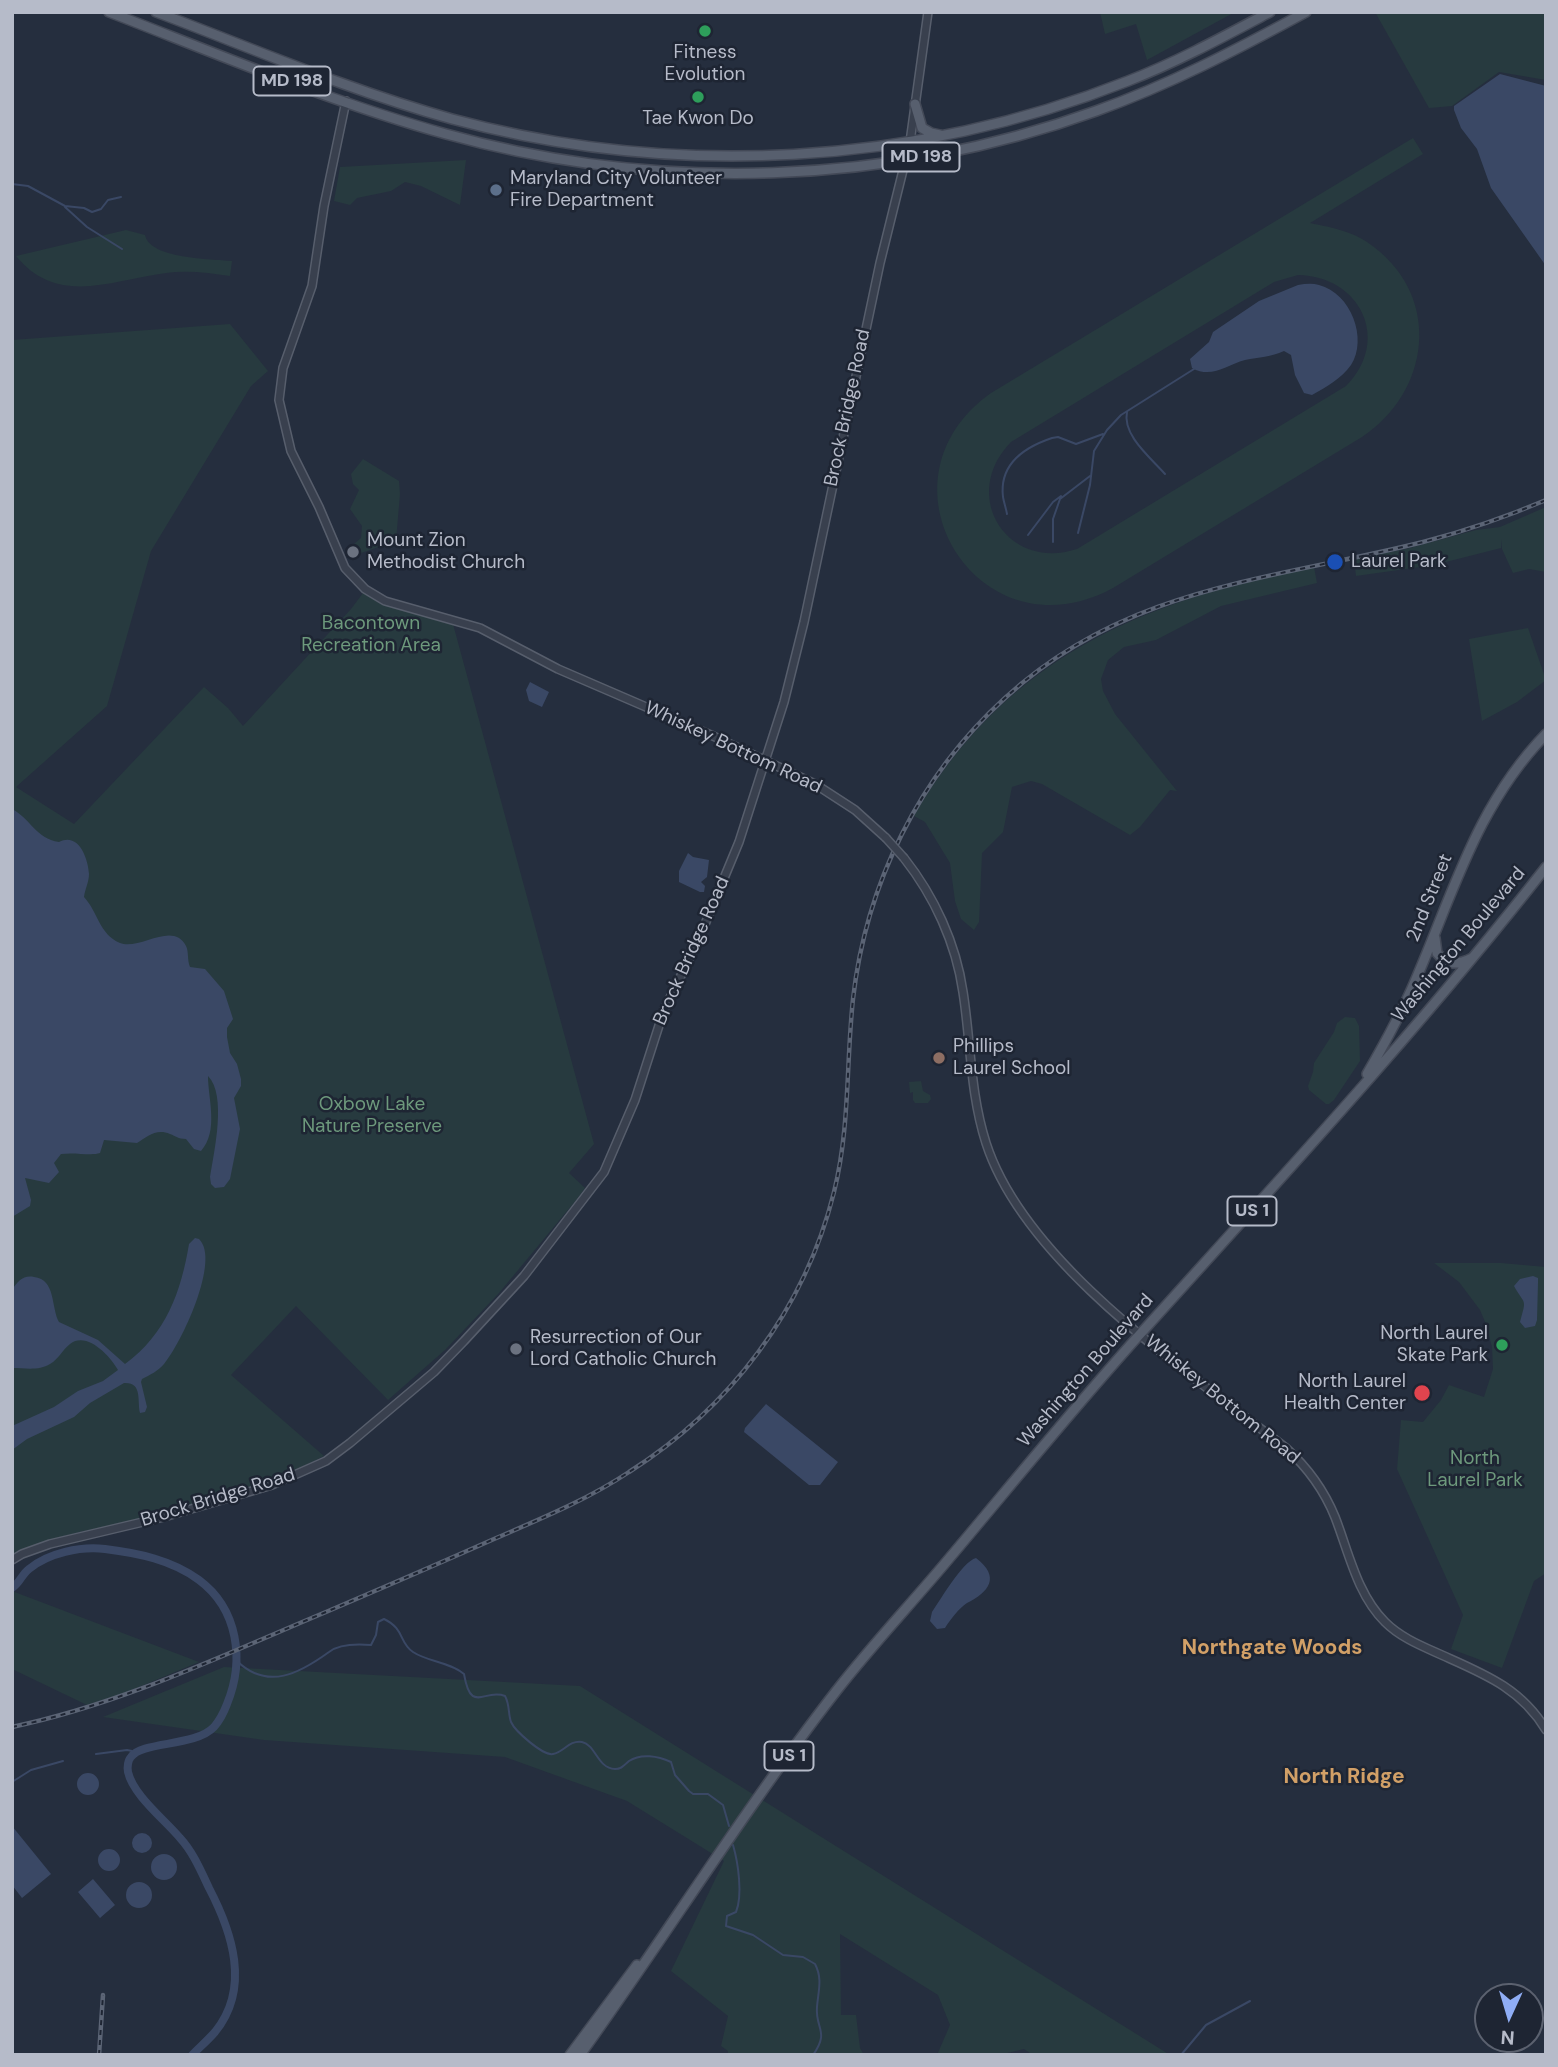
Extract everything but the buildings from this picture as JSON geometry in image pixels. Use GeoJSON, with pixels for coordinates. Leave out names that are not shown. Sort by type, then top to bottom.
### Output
{"type":"FeatureCollection","features":[{"type":"Feature","properties":{"kind":"main road","name":"MD 198"},"geometry":{"type":"LineString","coordinates":[[109,12],[410,124],[499,148],[561,160],[647,170],[766,173],[906,160],[996,141],[1095,112],[1186,74],[1306,12]]}},
{"type":"Feature","properties":{"kind":"main road","name":"MD 198"},"geometry":{"type":"LineString","coordinates":[[156,12],[400,103],[492,129],[563,143],[648,153],[733,157],[807,154],[910,142],[946,136],[1046,110],[1129,81],[1190,54],[1270,12]]}},
{"type":"Feature","properties":{"kind":"main road"},"geometry":{"type":"LineString","coordinates":[[915,104],[922,128],[934,135],[946,136]]}},
{"type":"Feature","properties":{"kind":"main road","name":"2nd Street"},"geometry":{"type":"LineString","coordinates":[[1361,1085],[1407,1000],[1457,872],[1485,817],[1519,766],[1546,734]]}},
{"type":"Feature","properties":{"kind":"main road","name":"Washington Boulevard"},"geometry":{"type":"LineString","coordinates":[[570,2055],[674,1917],[838,1689],[1140,1334],[1317,1140],[1361,1085],[1474,957],[1546,867]]}},
{"type":"Feature","properties":{"kind":"main road"},"geometry":{"type":"LineString","coordinates":[[1436,929],[1435,949],[1442,960],[1457,964],[1474,957]]}},
{"type":"Feature","properties":{"kind":"main road","name":"Washington Boulevard"},"geometry":{"type":"LineString","coordinates":[[580,2055],[674,1917]]}},
{"type":"Feature","properties":{"kind":"street","name":"Brock Bridge Road"},"geometry":{"type":"LineString","coordinates":[[12,1560],[50,1544],[164,1517],[272,1485],[311,1468],[350,1443],[434,1372],[464,1341],[524,1276],[604,1172],[635,1100],[664,1010],[728,870],[767,760],[798,647],[878,270],[910,142],[928,12]]}},
{"type":"Feature","properties":{"kind":"street","name":"Whiskey Bottom Road"},"geometry":{"type":"LineString","coordinates":[[346,101],[324,206],[312,286],[283,368],[279,400],[291,451],[319,506],[341,563],[359,584],[385,601],[480,628],[558,669],[767,760],[830,793],[855,810],[886,838],[904,858],[930,896],[955,956],[964,993],[976,1108],[986,1144],[1019,1210],[1040,1237],[1140,1334],[1286,1448],[1305,1467],[1331,1507],[1366,1598],[1384,1621],[1404,1637],[1505,1686],[1529,1706],[1546,1730]]}},
{"type":"Feature","properties":{"kind":"green space"},"geometry":{"type":"Polygon","coordinates":[[[1100,12],[1235,12],[1147,60],[1136,24],[1105,34],[1100,12]]]}},
{"type":"Feature","properties":{"kind":"green space"},"geometry":{"type":"Polygon","coordinates":[[[1375,12],[1546,12],[1546,80],[1499,72],[1452,106],[1429,108],[1375,12]]]}},
{"type":"Feature","properties":{"kind":"green space"},"geometry":{"type":"Polygon","coordinates":[[[1413,138],[1423,154],[1310,223],[1359,237],[1374,247],[1396,268],[1410,292],[1418,318],[1419,345],[1414,371],[1402,396],[1385,418],[1362,437],[1113,588],[1064,604],[1020,601],[983,582],[955,551],[940,513],[939,471],[955,430],[991,393],[1413,138]],[[1298,275],[1274,282],[1011,442],[996,463],[990,484],[991,505],[998,524],[1012,539],[1030,549],[1052,553],[1077,549],[1346,386],[1360,368],[1367,349],[1367,331],[1353,298],[1338,286],[1320,278],[1298,275]]]}},
{"type":"Feature","properties":{"kind":"green space"},"geometry":{"type":"Polygon","coordinates":[[[466,160],[460,205],[421,186],[405,182],[391,191],[357,198],[350,205],[334,201],[340,167],[466,160]]]}},
{"type":"Feature","properties":{"kind":"green space"},"geometry":{"type":"Polygon","coordinates":[[[126,230],[145,235],[149,243],[169,253],[232,261],[230,276],[174,272],[105,284],[67,286],[32,272],[16,256],[126,230]]]}},
{"type":"Feature","properties":{"kind":"green space","name":"Oxbow Lake Nature Preserve"},"geometry":{"type":"Polygon","coordinates":[[[230,324],[268,371],[251,386],[151,551],[107,706],[16,787],[74,824],[204,687],[228,708],[243,726],[363,593],[383,605],[453,624],[594,1144],[569,1173],[585,1188],[577,1199],[499,1293],[445,1350],[388,1400],[296,1306],[231,1375],[324,1456],[279,1477],[232,1494],[58,1538],[12,1555],[12,340],[230,324]]]}},
{"type":"Feature","properties":{"kind":"green space"},"geometry":{"type":"Polygon","coordinates":[[[363,459],[399,481],[400,494],[396,541],[361,553],[354,544],[361,538],[362,526],[350,509],[359,490],[353,484],[351,474],[363,459]]]}},
{"type":"Feature","properties":{"kind":"green space"},"geometry":{"type":"Polygon","coordinates":[[[1546,507],[1546,572],[1529,569],[1513,573],[1502,549],[1501,539],[1501,548],[1434,565],[1356,576],[1354,559],[1406,549],[1476,530],[1500,527],[1546,507]]]}},
{"type":"Feature","properties":{"kind":"green space"},"geometry":{"type":"Polygon","coordinates":[[[1314,567],[1317,583],[1221,606],[1156,640],[1124,647],[1108,660],[1101,679],[1103,691],[1115,714],[1177,791],[1170,790],[1140,827],[1130,835],[1042,784],[1031,781],[1012,787],[1003,832],[982,853],[979,922],[974,930],[961,919],[955,901],[950,863],[925,822],[914,816],[951,761],[991,715],[1035,677],[1084,645],[1136,619],[1191,598],[1314,567]]]}},
{"type":"Feature","properties":{"kind":"green space"},"geometry":{"type":"Polygon","coordinates":[[[1528,628],[1546,680],[1517,702],[1482,721],[1469,639],[1528,628]]]}},
{"type":"Feature","properties":{"kind":"green space"},"geometry":{"type":"Polygon","coordinates":[[[1345,1017],[1355,1018],[1359,1026],[1360,1061],[1334,1100],[1326,1104],[1309,1090],[1308,1086],[1314,1063],[1337,1023],[1345,1017]]]}},
{"type":"Feature","properties":{"kind":"green space"},"geometry":{"type":"Polygon","coordinates":[[[921,1081],[923,1091],[930,1095],[928,1103],[915,1103],[913,1092],[910,1093],[909,1082],[921,1081]]]}},
{"type":"Feature","properties":{"kind":"green space","name":"North Laurel Park"},"geometry":{"type":"Polygon","coordinates":[[[1434,1263],[1501,1263],[1546,1267],[1546,1573],[1534,1581],[1502,1668],[1451,1649],[1463,1615],[1397,1469],[1401,1420],[1423,1422],[1449,1385],[1484,1397],[1493,1369],[1492,1347],[1480,1310],[1459,1282],[1434,1263]]]}},
{"type":"Feature","properties":{"kind":"green space"},"geometry":{"type":"Polygon","coordinates":[[[12,1591],[199,1662],[127,1692],[87,1705],[12,1669],[12,1591]]]}},
{"type":"Feature","properties":{"kind":"green space"},"geometry":{"type":"Polygon","coordinates":[[[224,1667],[580,1686],[1170,2055],[1033,2055],[1024,2049],[999,2055],[937,2055],[950,2025],[938,1995],[840,1934],[841,2015],[856,2015],[860,2048],[864,2055],[728,2055],[728,2051],[721,2046],[728,2016],[671,1971],[724,1861],[627,1801],[505,1757],[264,1740],[103,1717],[224,1667]]]}},
{"type":"Feature","properties":{"kind":"water"},"geometry":{"type":"Polygon","coordinates":[[[1500,74],[1546,86],[1546,266],[1491,188],[1477,149],[1461,128],[1454,110],[1454,106],[1500,74]]]}},
{"type":"Feature","properties":{"kind":"water"},"geometry":{"type":"Polygon","coordinates":[[[1316,284],[1330,290],[1340,297],[1353,318],[1357,330],[1356,354],[1351,365],[1338,379],[1312,395],[1304,393],[1295,375],[1291,355],[1284,351],[1245,360],[1213,372],[1192,368],[1190,359],[1209,342],[1213,332],[1259,301],[1298,285],[1316,284]]]}},
{"type":"Feature","properties":{"kind":"water"},"geometry":{"type":"Polygon","coordinates":[[[530,682],[549,692],[542,707],[529,701],[526,690],[530,682]]]}},
{"type":"Feature","properties":{"kind":"water"},"geometry":{"type":"Polygon","coordinates":[[[12,809],[44,837],[59,842],[72,840],[81,848],[87,860],[89,874],[84,897],[107,934],[120,943],[128,944],[164,936],[180,939],[187,948],[190,967],[205,969],[224,991],[233,1019],[227,1028],[227,1037],[230,1053],[237,1064],[241,1086],[234,1098],[240,1129],[230,1179],[224,1187],[215,1188],[211,1184],[218,1110],[214,1085],[208,1076],[211,1125],[210,1134],[201,1151],[194,1149],[186,1139],[160,1132],[137,1143],[104,1140],[100,1153],[96,1154],[61,1154],[54,1163],[59,1172],[49,1183],[25,1178],[30,1206],[12,1217],[12,809]]]}},
{"type":"Feature","properties":{"kind":"water"},"geometry":{"type":"Polygon","coordinates":[[[688,853],[693,857],[709,860],[707,877],[701,882],[705,886],[704,892],[679,882],[679,871],[688,853]]]}},
{"type":"Feature","properties":{"kind":"water"},"geometry":{"type":"Polygon","coordinates":[[[195,1238],[199,1239],[205,1250],[202,1283],[188,1321],[171,1354],[159,1369],[142,1379],[147,1407],[145,1412],[140,1413],[137,1389],[124,1383],[90,1403],[74,1417],[27,1439],[12,1450],[12,1426],[54,1407],[118,1370],[104,1352],[84,1341],[70,1344],[56,1360],[41,1368],[12,1368],[12,1290],[16,1284],[27,1277],[41,1279],[52,1295],[59,1322],[98,1340],[125,1364],[161,1326],[176,1295],[189,1244],[195,1238]]]}},
{"type":"Feature","properties":{"kind":"water"},"geometry":{"type":"Polygon","coordinates":[[[1533,1276],[1538,1278],[1537,1320],[1535,1326],[1525,1328],[1520,1322],[1524,1302],[1514,1286],[1520,1279],[1533,1276]]]}},
{"type":"Feature","properties":{"kind":"water"},"geometry":{"type":"Polygon","coordinates":[[[766,1404],[838,1462],[820,1485],[809,1485],[744,1432],[766,1404]]]}},
{"type":"Feature","properties":{"kind":"water"},"geometry":{"type":"Polygon","coordinates":[[[976,1558],[988,1572],[989,1584],[981,1594],[961,1608],[945,1628],[937,1629],[930,1621],[932,1612],[958,1573],[976,1558]]]}},
{"type":"Feature","properties":{"kind":"water"},"geometry":{"type":"Polygon","coordinates":[[[88,1773],[96,1776],[99,1784],[96,1792],[88,1795],[80,1792],[77,1784],[80,1776],[88,1773]]]}},
{"type":"Feature","properties":{"kind":"water"},"geometry":{"type":"Polygon","coordinates":[[[12,1826],[51,1874],[22,1898],[12,1885],[12,1826]]]}},
{"type":"Feature","properties":{"kind":"water"},"geometry":{"type":"Polygon","coordinates":[[[142,1833],[149,1836],[152,1843],[149,1850],[142,1853],[135,1850],[132,1843],[135,1836],[142,1833]]]}},
{"type":"Feature","properties":{"kind":"water"},"geometry":{"type":"Polygon","coordinates":[[[109,1849],[117,1852],[120,1860],[117,1868],[109,1871],[101,1868],[98,1860],[101,1852],[109,1849]]]}},
{"type":"Feature","properties":{"kind":"water"},"geometry":{"type":"Polygon","coordinates":[[[164,1854],[173,1858],[177,1867],[173,1876],[164,1880],[155,1876],[151,1867],[155,1858],[164,1854]]]}},
{"type":"Feature","properties":{"kind":"water"},"geometry":{"type":"Polygon","coordinates":[[[93,1879],[115,1905],[100,1918],[78,1892],[93,1879]]]}},
{"type":"Feature","properties":{"kind":"water"},"geometry":{"type":"Polygon","coordinates":[[[139,1882],[148,1886],[152,1895],[148,1904],[139,1908],[130,1904],[126,1895],[130,1886],[139,1882]]]}},
{"type":"Feature","properties":{"kind":"waterway"},"geometry":{"type":"LineString","coordinates":[[12,184],[28,186],[65,206],[84,208],[92,212],[101,209],[108,200],[121,197]]}},
{"type":"Feature","properties":{"kind":"waterway"},"geometry":{"type":"LineString","coordinates":[[65,207],[87,227],[122,249]]}},
{"type":"Feature","properties":{"kind":"waterway"},"geometry":{"type":"LineString","coordinates":[[1078,533],[1090,485],[1094,451],[1107,430],[1121,415],[1194,369]]}},
{"type":"Feature","properties":{"kind":"waterway"},"geometry":{"type":"LineString","coordinates":[[1127,412],[1133,438],[1165,474]]}},
{"type":"Feature","properties":{"kind":"waterway"},"geometry":{"type":"LineString","coordinates":[[1007,514],[1003,485],[1005,475],[1016,458],[1032,446],[1052,438],[1058,437],[1076,444],[1103,434]]}},
{"type":"Feature","properties":{"kind":"waterway"},"geometry":{"type":"LineString","coordinates":[[1053,542],[1053,519],[1060,499],[1090,476]]}},
{"type":"Feature","properties":{"kind":"waterway"},"geometry":{"type":"LineString","coordinates":[[1028,535],[1053,502],[1061,496]]}},
{"type":"Feature","properties":{"kind":"waterway"},"geometry":{"type":"LineString","coordinates":[[12,1588],[29,1569],[55,1555],[96,1548],[117,1551],[142,1555],[189,1573],[212,1592],[230,1620],[236,1670],[233,1687],[218,1722],[195,1738],[137,1752],[130,1758],[128,1766],[136,1789],[193,1855],[225,1923],[230,1941],[235,1979],[232,1997],[226,2015],[215,2032],[192,2055]]}},
{"type":"Feature","properties":{"kind":"waterway"},"geometry":{"type":"LineString","coordinates":[[237,1661],[260,1675],[284,1676],[338,1647],[371,1645],[378,1622],[384,1619],[399,1631],[413,1652],[464,1674],[470,1694],[475,1697],[497,1694],[505,1696],[514,1726],[523,1737],[543,1751],[553,1754],[574,1743],[582,1742],[591,1747],[600,1761],[609,1768],[621,1768],[639,1757],[650,1756],[671,1762],[675,1775],[689,1791],[693,1794],[708,1794],[723,1805],[729,1826]]}},
{"type":"Feature","properties":{"kind":"waterway"},"geometry":{"type":"LineString","coordinates":[[96,1754],[127,1750],[137,1752]]}},
{"type":"Feature","properties":{"kind":"waterway"},"geometry":{"type":"LineString","coordinates":[[12,1782],[31,1770],[63,1761]]}},
{"type":"Feature","properties":{"kind":"waterway"},"geometry":{"type":"LineString","coordinates":[[733,1845],[738,1869],[739,1897],[736,1912],[727,1916],[726,1926],[753,1935],[783,1955],[803,1957],[815,1964],[819,1980],[817,2014],[821,2040],[813,2055]]}},
{"type":"Feature","properties":{"kind":"waterway"},"geometry":{"type":"LineString","coordinates":[[1181,2055],[1206,2025],[1250,2001]]}},
{"type":"Feature","properties":{"kind":"railway"},"geometry":{"type":"LineString","coordinates":[[12,1727],[133,1692],[368,1594],[580,1500],[629,1472],[666,1446],[700,1418],[731,1386],[783,1315],[804,1276],[821,1235],[839,1168],[853,999],[870,914],[884,874],[923,797],[974,729],[1005,698],[1052,661],[1101,632],[1151,609],[1203,592],[1439,538],[1546,500]]}},
{"type":"Feature","properties":{"kind":"railway"},"geometry":{"type":"LineString","coordinates":[[99,2055],[103,1995]]}},
{"type":"Feature","properties":{"kind":"place","name":"Fitness Evolution"},"geometry":{"type":"Point","coordinates":[705,31]}},
{"type":"Feature","properties":{"kind":"place","name":"Tae Kwon Do"},"geometry":{"type":"Point","coordinates":[698,97]}},
{"type":"Feature","properties":{"kind":"place","name":"Maryland City Volunteer Fire Department"},"geometry":{"type":"Point","coordinates":[496,190]}},
{"type":"Feature","properties":{"kind":"place","name":"Mount Zion Methodist Church"},"geometry":{"type":"Point","coordinates":[353,552]}},
{"type":"Feature","properties":{"kind":"place","name":"Laurel Park"},"geometry":{"type":"Point","coordinates":[1335,562]}},
{"type":"Feature","properties":{"kind":"place","name":"Phillips Laurel School"},"geometry":{"type":"Point","coordinates":[939,1058]}},
{"type":"Feature","properties":{"kind":"place","name":"North Laurel Skate Park"},"geometry":{"type":"Point","coordinates":[1502,1345]}},
{"type":"Feature","properties":{"kind":"place","name":"Resurrection of Our Lord Catholic Church"},"geometry":{"type":"Point","coordinates":[516,1349]}},
{"type":"Feature","properties":{"kind":"place","name":"North Laurel Health Center"},"geometry":{"type":"Point","coordinates":[1422,1393]}},
{"type":"Feature","properties":{"kind":"district","name":"Northgate Woods"},"geometry":{"type":"Point","coordinates":[1272,1648]}},
{"type":"Feature","properties":{"kind":"district","name":"North Ridge"},"geometry":{"type":"Point","coordinates":[1344,1777]}},
{"type":"Feature","properties":{"kind":"park label","name":"Bacontown Recreation Area"},"geometry":{"type":"Point","coordinates":[371,635]}}]}
